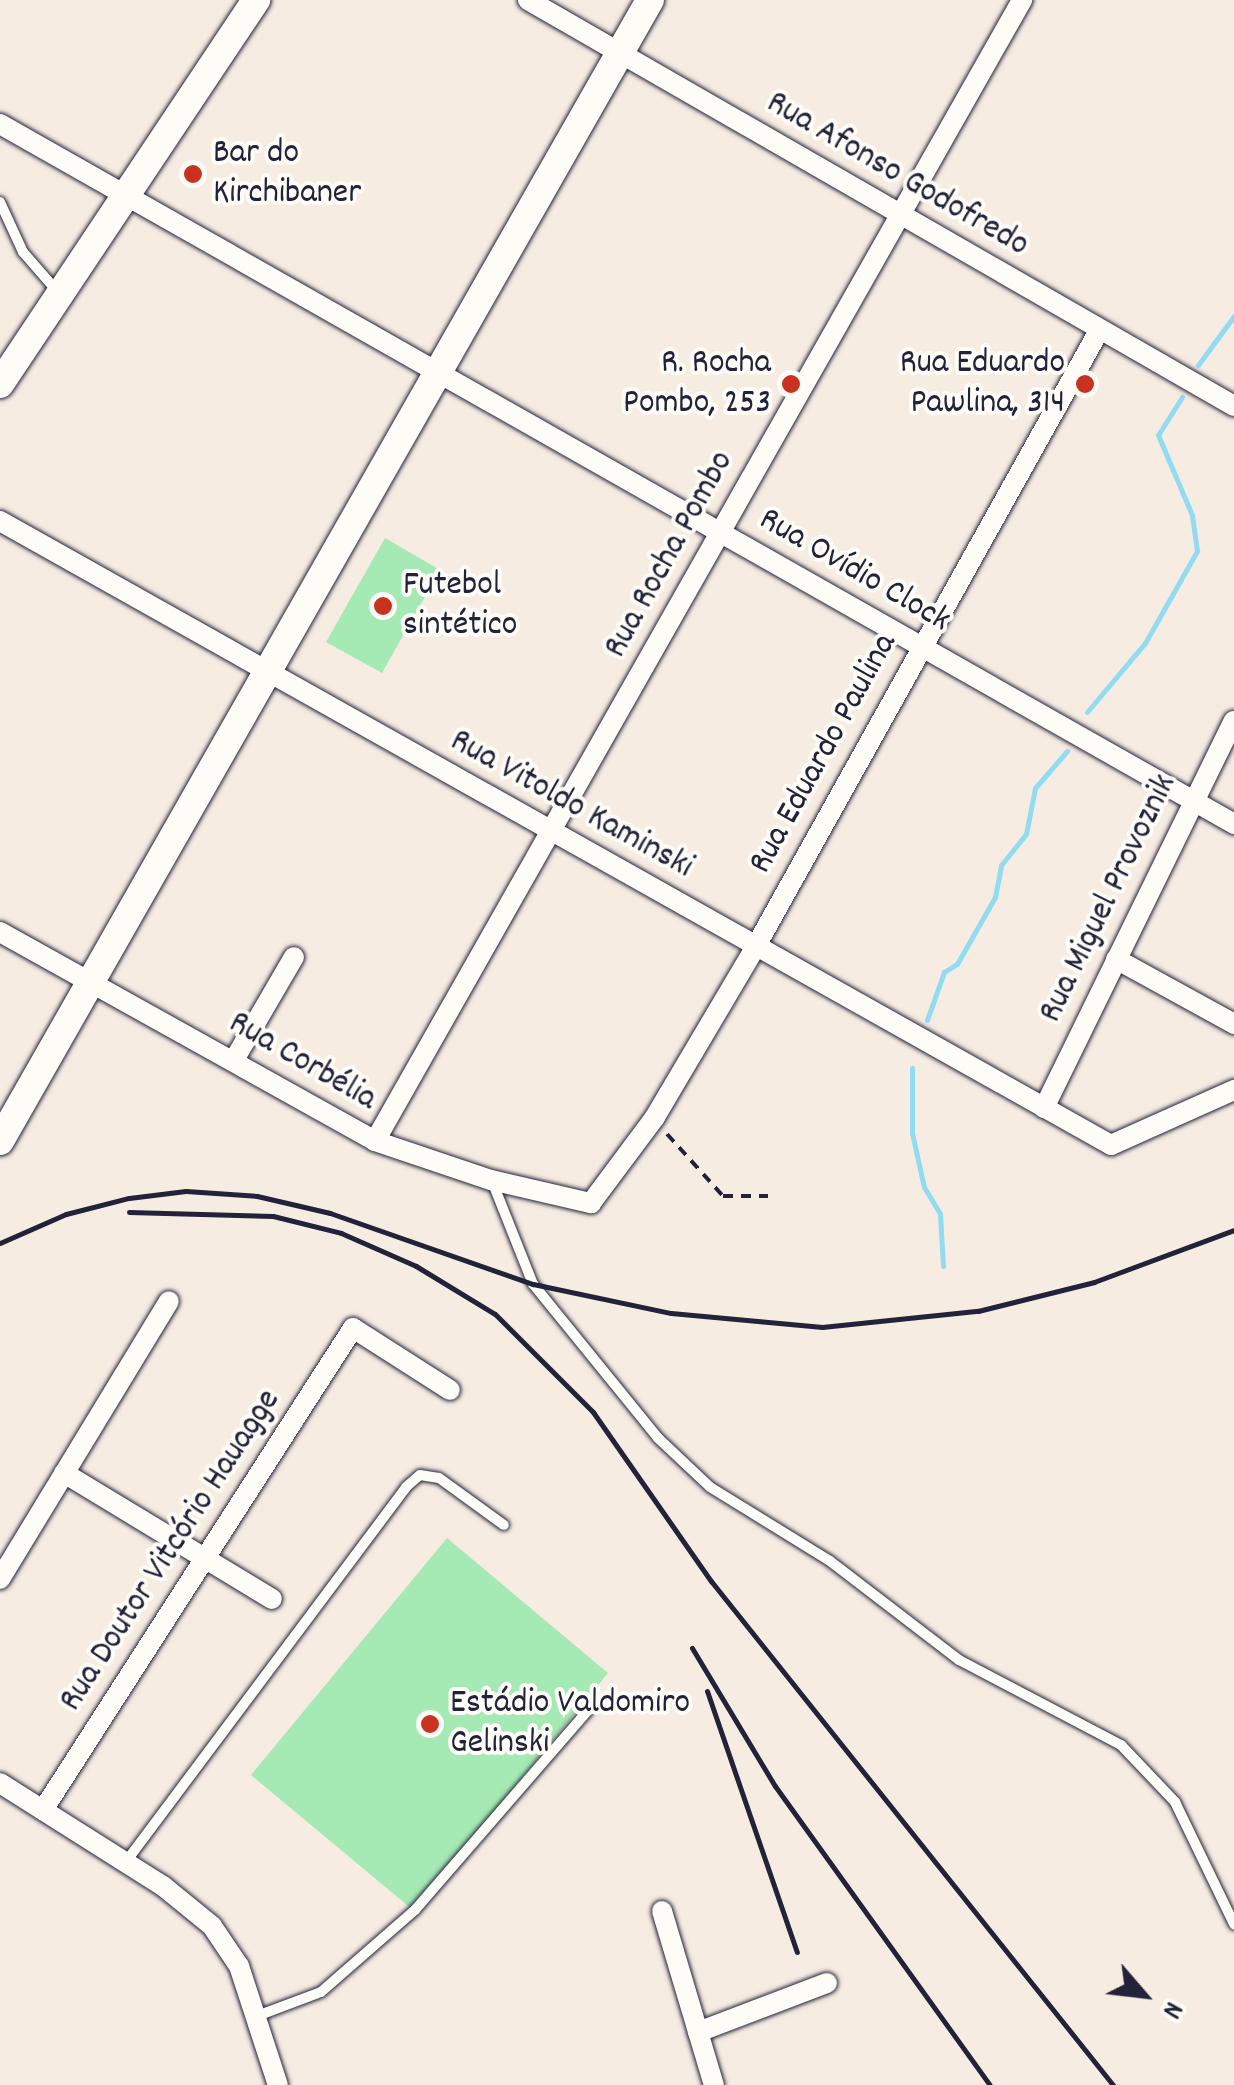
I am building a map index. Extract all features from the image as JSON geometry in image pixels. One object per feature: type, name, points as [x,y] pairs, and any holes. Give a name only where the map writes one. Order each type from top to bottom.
[{"type":"street","points":[[0,384],[130,195],[256,0]]},
{"type":"street","name":"Rua Afonso Godofredo","points":[[528,0],[1234,406]]},
{"type":"street","points":[[0,1141],[650,0]]},
{"type":"street","name":"Rua Rocha Pombo","points":[[375,1141],[554,832],[898,213],[1022,0]]},
{"type":"street","name":"Rua Ovídio Clock","points":[[0,124],[1234,824]]},
{"type":"street","name":"Rua Eduardo Paulina","points":[[592,1202],[654,1118],[756,946],[1100,329]]},
{"type":"street","name":"Rua Vitoldo Kaminski","points":[[0,520],[1111,1145],[1234,1090]]},
{"type":"street","name":"Rua Miguel Provoznik","points":[[1044,1108],[1234,720]]},
{"type":"street","name":"Rua Corbélia","points":[[0,932],[375,1141],[491,1180],[592,1202]]},
{"type":"street","points":[[234,1060],[294,957]]},
{"type":"street","points":[[1116,958],[1234,1024]]},
{"type":"street","points":[[0,1578],[169,1300]]},
{"type":"street","name":"Rua Doutor Vitcório Hauagge","points":[[43,1810],[352,1328],[450,1390]]},
{"type":"street","points":[[64,1472],[272,1599]]},
{"type":"street","points":[[0,1783],[125,1863],[212,1926],[239,1966],[278,2085]]},
{"type":"street","points":[[662,1911],[714,2085]]},
{"type":"street","points":[[698,2032],[827,1982]]},
{"type":"lane","points":[[0,202],[23,252],[61,296]]},
{"type":"lane","points":[[491,1180],[533,1284],[658,1438],[710,1486],[830,1561],[959,1660],[1121,1744],[1174,1802],[1234,1924]]},
{"type":"lane","points":[[125,1863],[406,1486],[420,1475],[439,1478],[504,1525]]},
{"type":"lane","points":[[257,2016],[321,1992],[416,1910],[590,1708]]},
{"type":"path","points":[[654,1118],[707,1186],[736,1200],[768,1196]]},
{"type":"green space","name":"Futebol sintético","points":[[385,538],[440,570],[382,673],[326,642]]},
{"type":"green space","name":"Estádio Valdomiro Gelinski","points":[[447,1538],[608,1673],[413,1910],[251,1775]]},
{"type":"waterway","points":[[1198,365],[1234,316]]},
{"type":"waterway","points":[[1087,712],[1145,643],[1197,551],[1192,515],[1158,435],[1182,397]]},
{"type":"waterway","points":[[927,1020],[944,972],[957,964],[995,897],[1001,865],[1026,834],[1035,788],[1067,751]]},
{"type":"waterway","points":[[912,1068],[912,1133],[924,1187],[940,1214],[943,1266]]},
{"type":"railway","points":[[0,1243],[66,1214],[129,1198],[186,1191],[257,1196],[330,1213],[533,1284],[671,1313],[822,1327],[978,1311],[1094,1282],[1234,1230]]},
{"type":"railway","points":[[129,1212],[273,1216],[341,1233],[416,1266],[495,1314],[593,1412],[711,1581],[1113,2085]]},
{"type":"railway","points":[[692,1648],[775,1786],[990,2085]]},
{"type":"railway","points":[[707,1691],[797,1952]]},
{"type":"place","name":"Bar do Kirchibaner","points":[[193,174]]},
{"type":"place","name":"R. Rocha Pombo, 253","points":[[791,384]]},
{"type":"place","name":"Rua Eduardo Pawlina, 314","points":[[1085,384]]},
{"type":"place","name":"Futebol sintético","points":[[383,606]]},
{"type":"place","name":"Estádio Valdomiro Gelinski","points":[[430,1724]]}]
